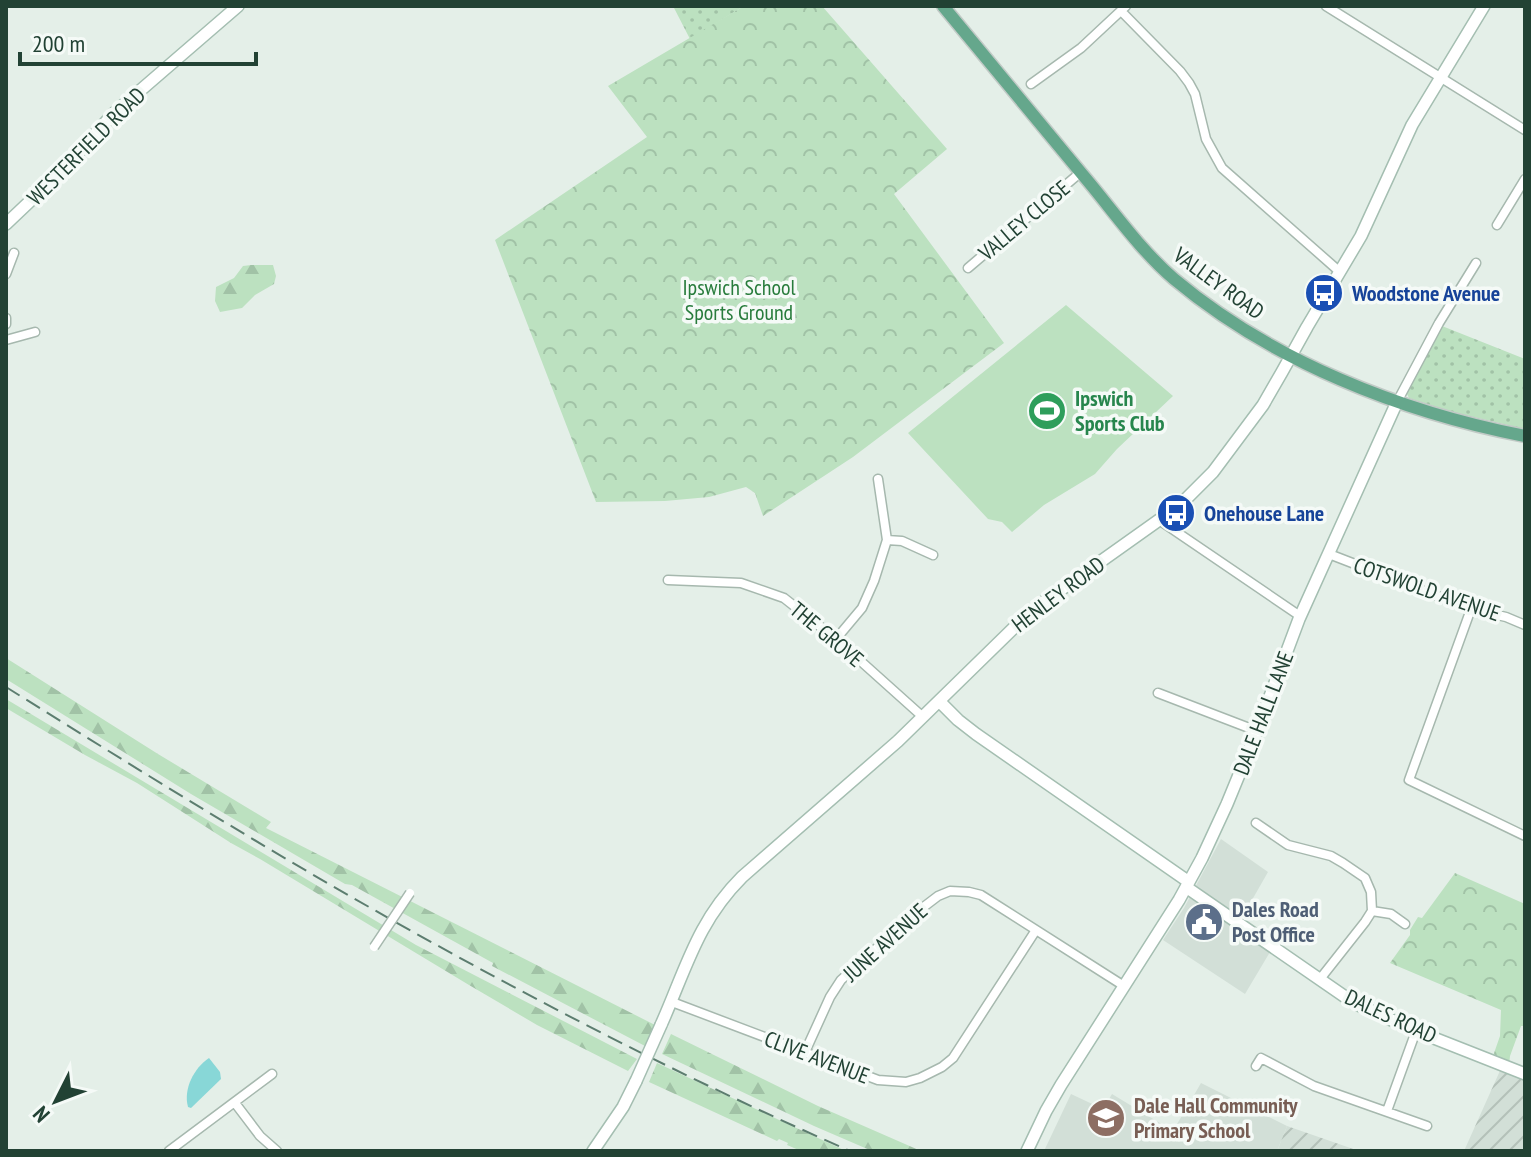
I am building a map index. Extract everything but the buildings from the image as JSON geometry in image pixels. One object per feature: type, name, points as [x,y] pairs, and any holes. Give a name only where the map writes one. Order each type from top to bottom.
[{"type":"main road","name":"VALLEY ROAD","points":[[943,6],[1147,252],[1174,278],[1227,317],[1291,356],[1347,382],[1454,420],[1525,436]]},
{"type":"street","name":"WESTERFIELD ROAD","points":[[6,224],[65,168],[113,114],[238,6]]},
{"type":"street","points":[[1326,6],[1525,130]]},
{"type":"street","name":"HENLEY ROAD","points":[[593,1151],[623,1107],[672,1002],[703,925],[728,890],[923,717],[1031,611],[1159,520],[1201,486],[1222,461],[1263,405],[1340,272],[1370,218],[1412,125],[1484,6]]},
{"type":"street","points":[[1031,84],[1081,48],[1124,8],[1189,83],[1195,94],[1206,139],[1222,168],[1340,272]]},
{"type":"street","name":"VALLEY CLOSE","points":[[968,268],[1081,172]]},
{"type":"street","points":[[1497,225],[1525,179]]},
{"type":"street","points":[[6,274],[14,253]]},
{"type":"street","name":"DALE HALL LANE","points":[[1027,1151],[1046,1111],[1188,885],[1227,804],[1300,616],[1397,402],[1439,323],[1476,263]]},
{"type":"street","points":[[6,318],[6,324]]},
{"type":"street","points":[[6,340],[35,332]]},
{"type":"street","points":[[836,639],[862,608],[887,540],[878,479]]},
{"type":"street","points":[[1159,520],[1300,616]]},
{"type":"street","points":[[887,540],[902,541],[933,555]]},
{"type":"street","name":"COTSWOLD AVENUE","points":[[1329,554],[1471,609],[1525,625]]},
{"type":"street","name":"THE GROVE","points":[[668,580],[741,583],[784,598],[836,639],[923,717]]},
{"type":"street","points":[[1471,609],[1409,780],[1525,836]]},
{"type":"street","points":[[1158,693],[1257,731]]},
{"type":"street","name":"DALES ROAD","points":[[939,701],[976,734],[1354,1003],[1525,1074]]},
{"type":"street","points":[[1256,823],[1288,845],[1331,856],[1365,878],[1371,892],[1372,911],[1320,979]]},
{"type":"street","name":"JUNE AVENUE","points":[[805,1052],[841,980],[917,912],[950,891],[981,895],[1124,986]]},
{"type":"street","points":[[374,947],[410,893]]},
{"type":"street","points":[[1372,911],[1391,914],[1405,924]]},
{"type":"street","name":"CLIVE AVENUE","points":[[672,1002],[878,1080],[906,1082],[932,1073],[953,1058],[1036,930]]},
{"type":"street","points":[[1387,1111],[1416,1031]]},
{"type":"street","points":[[1256,1066],[1261,1058],[1314,1086],[1427,1126]]},
{"type":"street","points":[[169,1151],[272,1074]]},
{"type":"street","points":[[235,1103],[260,1136],[277,1151]]},
{"type":"shaded area","points":[[1221,839],[1268,872],[1236,928],[1270,952],[1245,994],[1163,940]]},
{"type":"shaded area","points":[[1503,1064],[1525,1074],[1525,1151],[1464,1151]]},
{"type":"shaded area","name":"Dale Hall Community Primary School","points":[[1201,1083],[1287,1126],[1277,1151],[1044,1151],[1071,1094],[1103,1109],[1112,1094],[1173,1131]]},
{"type":"shaded area","points":[[1287,1126],[1359,1151],[1277,1151]]},
{"type":"green space","points":[[673,6],[744,6],[690,39]]},
{"type":"green space","name":"Ipswich School Sports Ground","points":[[744,6],[822,6],[947,149],[894,194],[1004,343],[853,457],[763,516],[755,493],[746,487],[709,497],[596,502],[495,240],[647,137],[608,86]]},
{"type":"green space","points":[[273,265],[276,276],[274,284],[255,295],[242,308],[220,312],[215,301],[216,287],[234,278],[243,266]]},
{"type":"green space","name":"Ipswich Sports Club","points":[[1066,305],[1173,396],[1095,474],[1044,505],[1012,532],[1002,522],[988,519],[908,433]]},
{"type":"green space","points":[[1442,326],[1525,359],[1525,429],[1448,411],[1409,398],[1406,392]]},
{"type":"green space","points":[[6,658],[271,822],[266,828],[655,1025],[645,1046],[492,966],[493,963],[352,885],[345,884],[191,794],[6,679]]},
{"type":"green space","points":[[6,699],[416,945],[637,1059],[628,1071],[537,1025],[231,843],[137,783],[6,708]]},
{"type":"green space","points":[[1455,873],[1525,904],[1525,1026],[1521,1026],[1509,1065],[1493,1056],[1500,1036],[1501,1010],[1390,963],[1410,935],[1418,917],[1422,918]]},
{"type":"green space","points":[[671,1034],[818,1106],[921,1151],[872,1151],[814,1126],[662,1054]]},
{"type":"green space","points":[[657,1063],[846,1151],[801,1151],[649,1082]]},
{"type":"water","points":[[209,1058],[220,1072],[221,1079],[191,1108],[188,1107],[187,1093],[191,1080]]},
{"type":"railway","points":[[6,687],[323,881],[428,940],[667,1066],[850,1151]]},
{"type":"place","name":"Woodstone Avenue","points":[[1324,293]]},
{"type":"place","name":"Ipswich Sports Club","points":[[1047,411]]},
{"type":"place","name":"Onehouse Lane","points":[[1176,513]]},
{"type":"place","name":"Dales Road Post Office","points":[[1204,922]]},
{"type":"place","name":"Dale Hall Community Primary School","points":[[1106,1118]]}]
